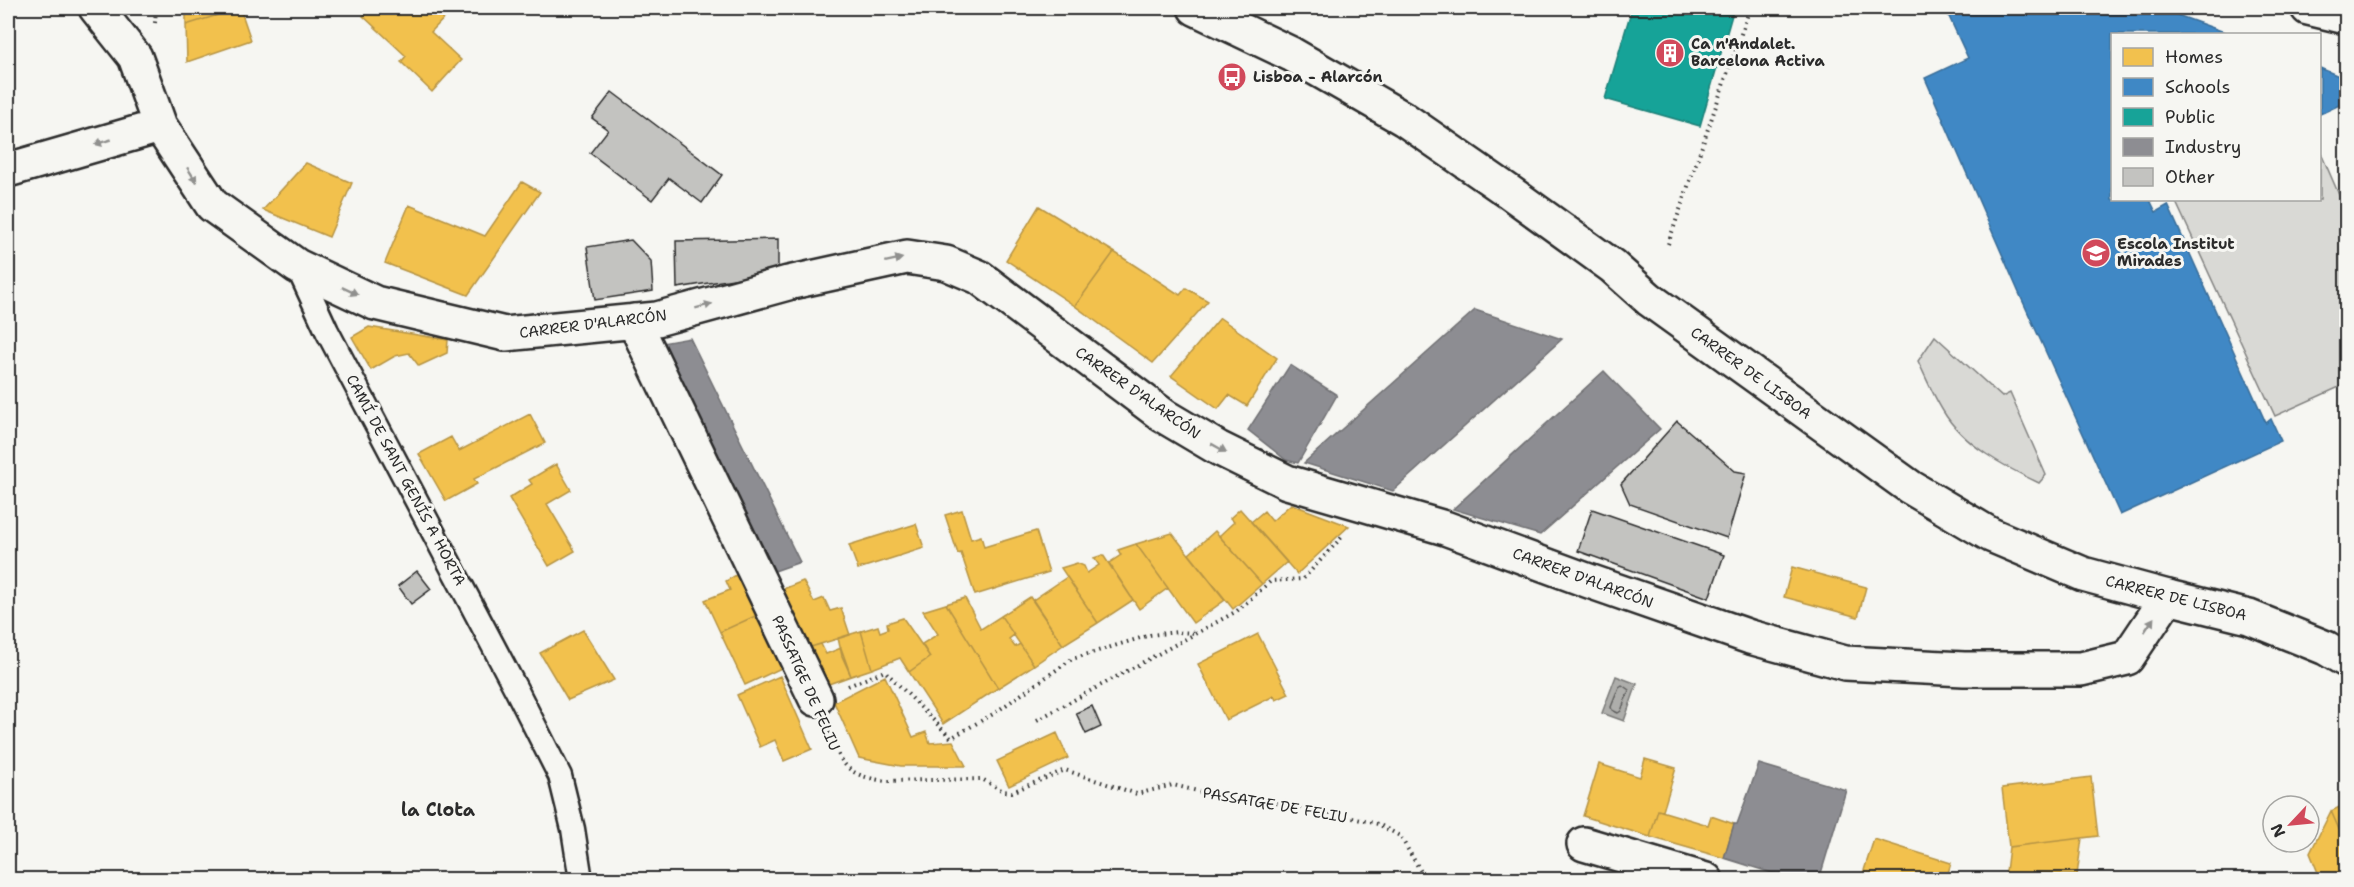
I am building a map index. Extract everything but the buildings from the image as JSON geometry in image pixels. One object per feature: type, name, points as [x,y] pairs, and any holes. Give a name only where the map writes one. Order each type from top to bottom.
[{"type":"street","name":"CAMÍ DE SANT GENÍS A HORTA","points":[[96,8],[145,47],[160,126],[212,205],[297,266]]},
{"type":"street","name":"CARRER DE LISBOA","points":[[1195,8],[1291,54],[1404,119],[1594,252],[1649,299],[1910,487],[1991,535],[2083,574],[2249,616],[2326,648],[2346,660]]},
{"type":"street","points":[[2308,8],[2346,16]]},
{"type":"street","points":[[8,170],[160,126]]},
{"type":"street","name":"CARRER D'ALARCÓN","points":[[297,266],[375,303],[504,334],[657,318],[788,283],[907,257],[946,263],[979,277],[1164,416],[1218,448],[1287,482],[1445,528],[1750,637],[1845,663],[1964,669],[2081,669],[2127,658],[2168,597]]},
{"type":"street","name":"PASSATGE DE FELIU","points":[[634,321],[816,699]]},
{"type":"street","points":[[1584,844],[1706,879]]},
{"type":"lane","name":"CAMÍ DE SANT GENÍS A HORTA","points":[[297,266],[327,331],[560,776],[573,829],[581,879]]},
{"type":"path","points":[[1668,244],[1750,8]]},
{"type":"path","points":[[1037,720],[1237,611],[1271,581],[1303,579],[1371,506]]},
{"type":"path","points":[[816,699],[885,671],[951,738],[993,714],[1072,659],[1150,635],[1196,633]]},
{"type":"path","name":"PASSATGE DE FELIU","points":[[816,699],[841,762],[859,774],[872,779],[885,781],[982,779],[1003,791],[1012,792],[1065,770],[1137,794],[1173,785],[1210,794],[1248,798],[1378,824],[1400,836],[1423,875],[1414,879]]},
{"type":"shaded area","points":[[2321,153],[2346,211],[2346,384],[2275,416],[2175,201],[2321,201]]},
{"type":"shaded area","points":[[1935,336],[2002,397],[2010,393],[2046,475],[2039,483],[1986,454],[1973,445],[1951,423],[1936,399],[1918,361]]},
{"type":"water","points":[[1616,676],[1637,684],[1624,721],[1602,713]]},
{"type":"place","name":"Ca n'Andalet. Barcelona Activa","points":[[1670,53]]},
{"type":"place","name":"Lisboa - Alarcón","points":[[1232,77]]},
{"type":"place","name":"Escola Institut Mirades","points":[[2096,253]]},
{"type":"district","name":"la Clota","points":[[438,810]]}]
